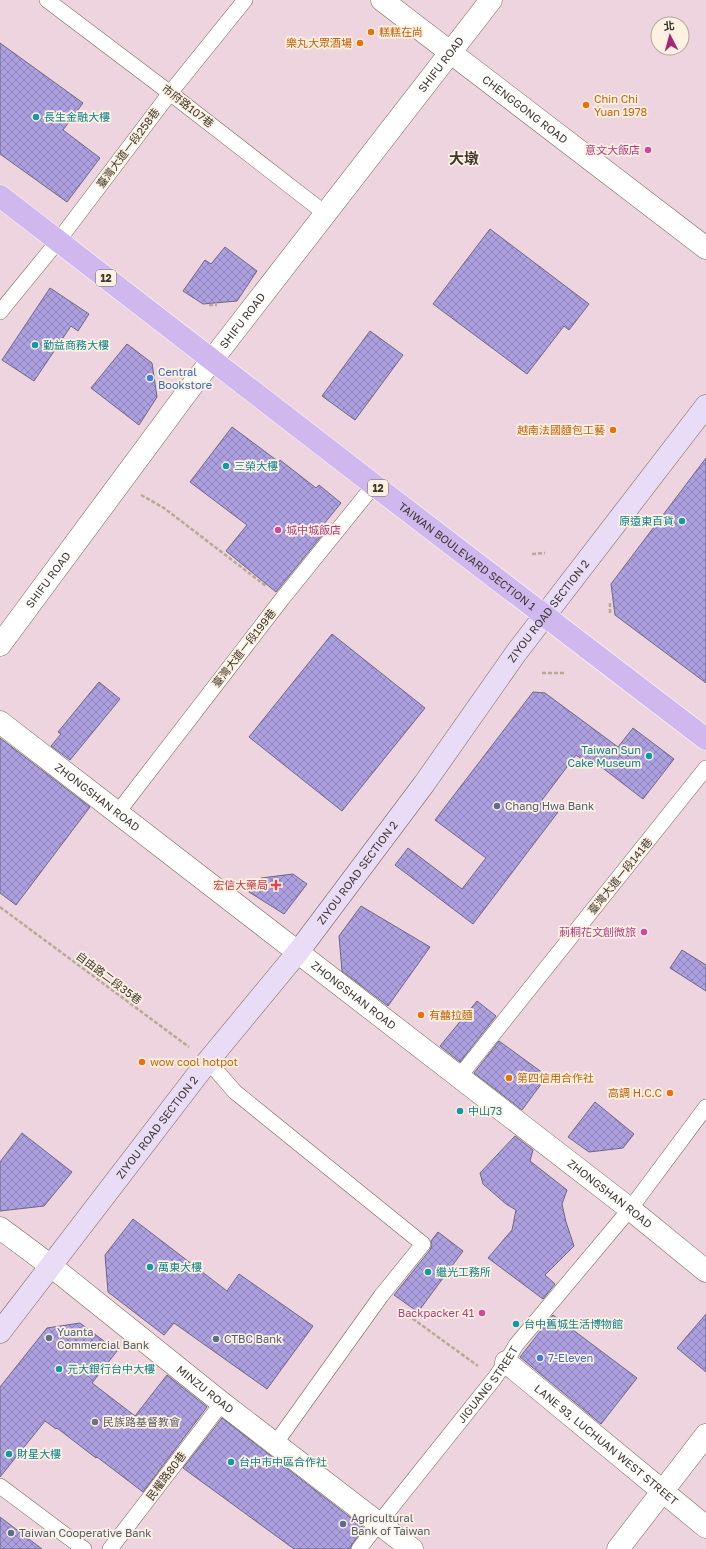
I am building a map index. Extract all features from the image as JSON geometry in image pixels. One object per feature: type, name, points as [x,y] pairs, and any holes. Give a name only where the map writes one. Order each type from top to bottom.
[{"type":"main road","name":"TAIWAN BOULEVARD SECTION 1","points":[[0,196],[374,486],[706,739]]},
{"type":"main road","name":"ZIYOU ROAD SECTION 2","points":[[0,1332],[208,1061],[298,952],[424,784],[516,653],[706,406]]},
{"type":"street","name":"CHENGGONG ROAD","points":[[382,0],[706,248]]},
{"type":"street","name":"SHIFU ROAD","points":[[0,645],[212,360],[491,0]]},
{"type":"street","name":"ZHONGSHAN ROAD","points":[[0,722],[630,1209],[706,1271]]},
{"type":"street","name":"MINZU ROAD","points":[[0,1228],[51,1266],[222,1403],[379,1522],[412,1549]]},
{"type":"street","name":"LANE 93, LUCHUAN WEST STREET","points":[[500,1370],[706,1527]]},
{"type":"street","points":[[618,1549],[706,1435]]},
{"type":"lane","name":"市府路107巷","points":[[47,0],[170,92],[326,214]]},
{"type":"lane","name":"臺灣大道一段258巷","points":[[0,312],[58,241],[170,92],[245,0]]},
{"type":"lane","name":"臺灣大道一段199巷","points":[[118,812],[282,599],[374,486]]},
{"type":"lane","name":"臺灣大道一段141巷","points":[[459,1077],[706,768]]},
{"type":"lane","points":[[208,1061],[234,1092],[423,1244],[381,1296],[275,1444]]},
{"type":"lane","name":"JIGUANG STREET","points":[[359,1549],[500,1370],[516,1345],[630,1209],[706,1107]]},
{"type":"lane","name":"民權路80巷","points":[[110,1549],[222,1403]]},
{"type":"lane","points":[[0,1486],[84,1549]]},
{"type":"path","points":[[209,305],[217,305]]},
{"type":"path","points":[[120,482],[164,508],[282,599]]},
{"type":"path","points":[[532,554],[545,553]]},
{"type":"path","points":[[610,603],[610,615]]},
{"type":"path","points":[[542,673],[566,673]]},
{"type":"path","name":"自由路二段35巷","points":[[0,907],[208,1061]]},
{"type":"path","points":[[381,1296],[500,1370]]},
{"type":"shaded area","points":[[0,0],[706,0],[706,1549],[0,1549]]},
{"type":"building","name":"長生金融大樓","points":[[0,43],[83,103],[63,130],[100,158],[67,202],[0,154]]},
{"type":"building","points":[[490,229],[589,304],[569,330],[564,326],[527,374],[433,304]]},
{"type":"building","points":[[225,247],[257,271],[237,301],[203,304],[183,291],[205,260],[211,264]]},
{"type":"building","name":"勤益商務大樓","points":[[50,288],[89,314],[78,331],[71,326],[34,381],[2,360]]},
{"type":"building","points":[[370,331],[403,355],[355,420],[322,396]]},
{"type":"building","points":[[127,344],[152,363],[157,397],[139,425],[91,388]]},
{"type":"building","points":[[232,427],[279,462],[280,460],[316,488],[319,485],[341,503],[319,530],[323,534],[276,592],[226,551],[247,525],[190,482]]},
{"type":"building","name":"原遠東百貨","points":[[706,458],[706,683],[615,615],[611,584]]},
{"type":"building","points":[[332,634],[425,708],[342,811],[249,737]]},
{"type":"building","points":[[99,682],[120,699],[70,760],[51,746],[61,734],[58,732]]},
{"type":"building","name":"Chang Hwa Bank","points":[[533,692],[545,693],[618,747],[633,728],[674,759],[643,799],[591,759],[587,763],[576,755],[542,800],[558,812],[473,924],[395,865],[408,848],[462,889],[486,858],[435,820]]},
{"type":"building","points":[[0,738],[90,807],[16,905],[0,893]]},
{"type":"building","points":[[293,874],[307,884],[284,914],[249,892],[261,878]]},
{"type":"building","points":[[361,906],[430,947],[388,1006],[342,971],[339,936]]},
{"type":"building","points":[[682,950],[706,965],[706,991],[670,968]]},
{"type":"building","points":[[477,1001],[496,1016],[460,1062],[440,1046]]},
{"type":"building","name":"第四信用合作社","points":[[499,1041],[547,1076],[522,1110],[474,1073]]},
{"type":"building","points":[[595,1102],[634,1134],[623,1148],[589,1152],[568,1137]]},
{"type":"building","points":[[22,1133],[72,1172],[44,1206],[0,1211],[0,1162]]},
{"type":"building","points":[[515,1136],[533,1150],[530,1161],[567,1190],[562,1204],[574,1246],[545,1275],[555,1284],[543,1299],[488,1258],[512,1230],[516,1210],[506,1204],[483,1184],[480,1173]]},
{"type":"building","points":[[133,1219],[227,1291],[239,1274],[313,1326],[267,1389],[174,1323],[164,1335],[108,1292],[105,1255]]},
{"type":"building","name":"繼光工務所","points":[[438,1232],[463,1251],[418,1312],[394,1295],[430,1250],[432,1245],[431,1241]]},
{"type":"building","points":[[706,1314],[706,1372],[677,1348]]},
{"type":"building","points":[[553,1315],[637,1378],[601,1424],[520,1357]]},
{"type":"building","points":[[80,1323],[117,1351],[92,1383],[135,1416],[167,1375],[207,1407],[143,1492],[57,1428],[56,1429],[45,1421],[0,1477],[0,1387],[47,1328]]},
{"type":"building","points":[[222,1418],[364,1528],[350,1549],[294,1549],[183,1468]]},
{"type":"building","name":"Taiwan Cooperative Bank","points":[[0,1517],[42,1549],[0,1549]]},
{"type":"place","name":"糕糕在尚","points":[[371,32]]},
{"type":"place","name":"樂丸大眾酒場","points":[[360,43]]},
{"type":"place","name":"Chin Chi Yuan 1978","points":[[586,105]]},
{"type":"place","name":"長生金融大樓","points":[[36,117]]},
{"type":"place","name":"意文大飯店","points":[[648,150]]},
{"type":"place","name":"勤益商務大樓","points":[[35,345]]},
{"type":"place","name":"Central Bookstore","points":[[150,378]]},
{"type":"place","name":"越南法國麵包工藝","points":[[613,430]]},
{"type":"place","name":"三榮大樓","points":[[226,466]]},
{"type":"place","name":"原遠東百貨","points":[[682,521]]},
{"type":"place","name":"城中城飯店","points":[[278,530]]},
{"type":"place","name":"Taiwan Sun Cake Museum","points":[[649,756]]},
{"type":"place","name":"Chang Hwa Bank","points":[[497,806]]},
{"type":"place","name":"宏信大藥局","points":[[276,885]]},
{"type":"place","name":"莿桐花文創微旅","points":[[644,932]]},
{"type":"place","name":"有囍拉麵","points":[[421,1015]]},
{"type":"place","name":"wow cool hotpot","points":[[142,1062]]},
{"type":"place","name":"第四信用合作社","points":[[509,1078]]},
{"type":"place","name":"高調 H.C.C","points":[[670,1093]]},
{"type":"place","name":"中山73","points":[[460,1111]]},
{"type":"place","name":"萬東大樓","points":[[150,1267]]},
{"type":"place","name":"繼光工務所","points":[[428,1272]]},
{"type":"place","name":"Backpacker 41","points":[[482,1313]]},
{"type":"place","name":"台中舊城生活博物館","points":[[516,1324]]},
{"type":"place","name":"Yuanta Commercial Bank","points":[[49,1338]]},
{"type":"place","name":"CTBC Bank","points":[[216,1339]]},
{"type":"place","name":"7-Eleven","points":[[540,1358]]},
{"type":"place","name":"元大銀行台中大樓","points":[[59,1369]]},
{"type":"place","name":"民族路基督教會","points":[[95,1422]]},
{"type":"place","name":"財星大樓","points":[[9,1454]]},
{"type":"place","name":"台中市中區合作社","points":[[231,1462]]},
{"type":"place","name":"Agricultural Bank of Taiwan","points":[[343,1524]]},
{"type":"place","name":"Taiwan Cooperative Bank","points":[[11,1533]]},
{"type":"district","name":"大墩","points":[[464,159]]}]
